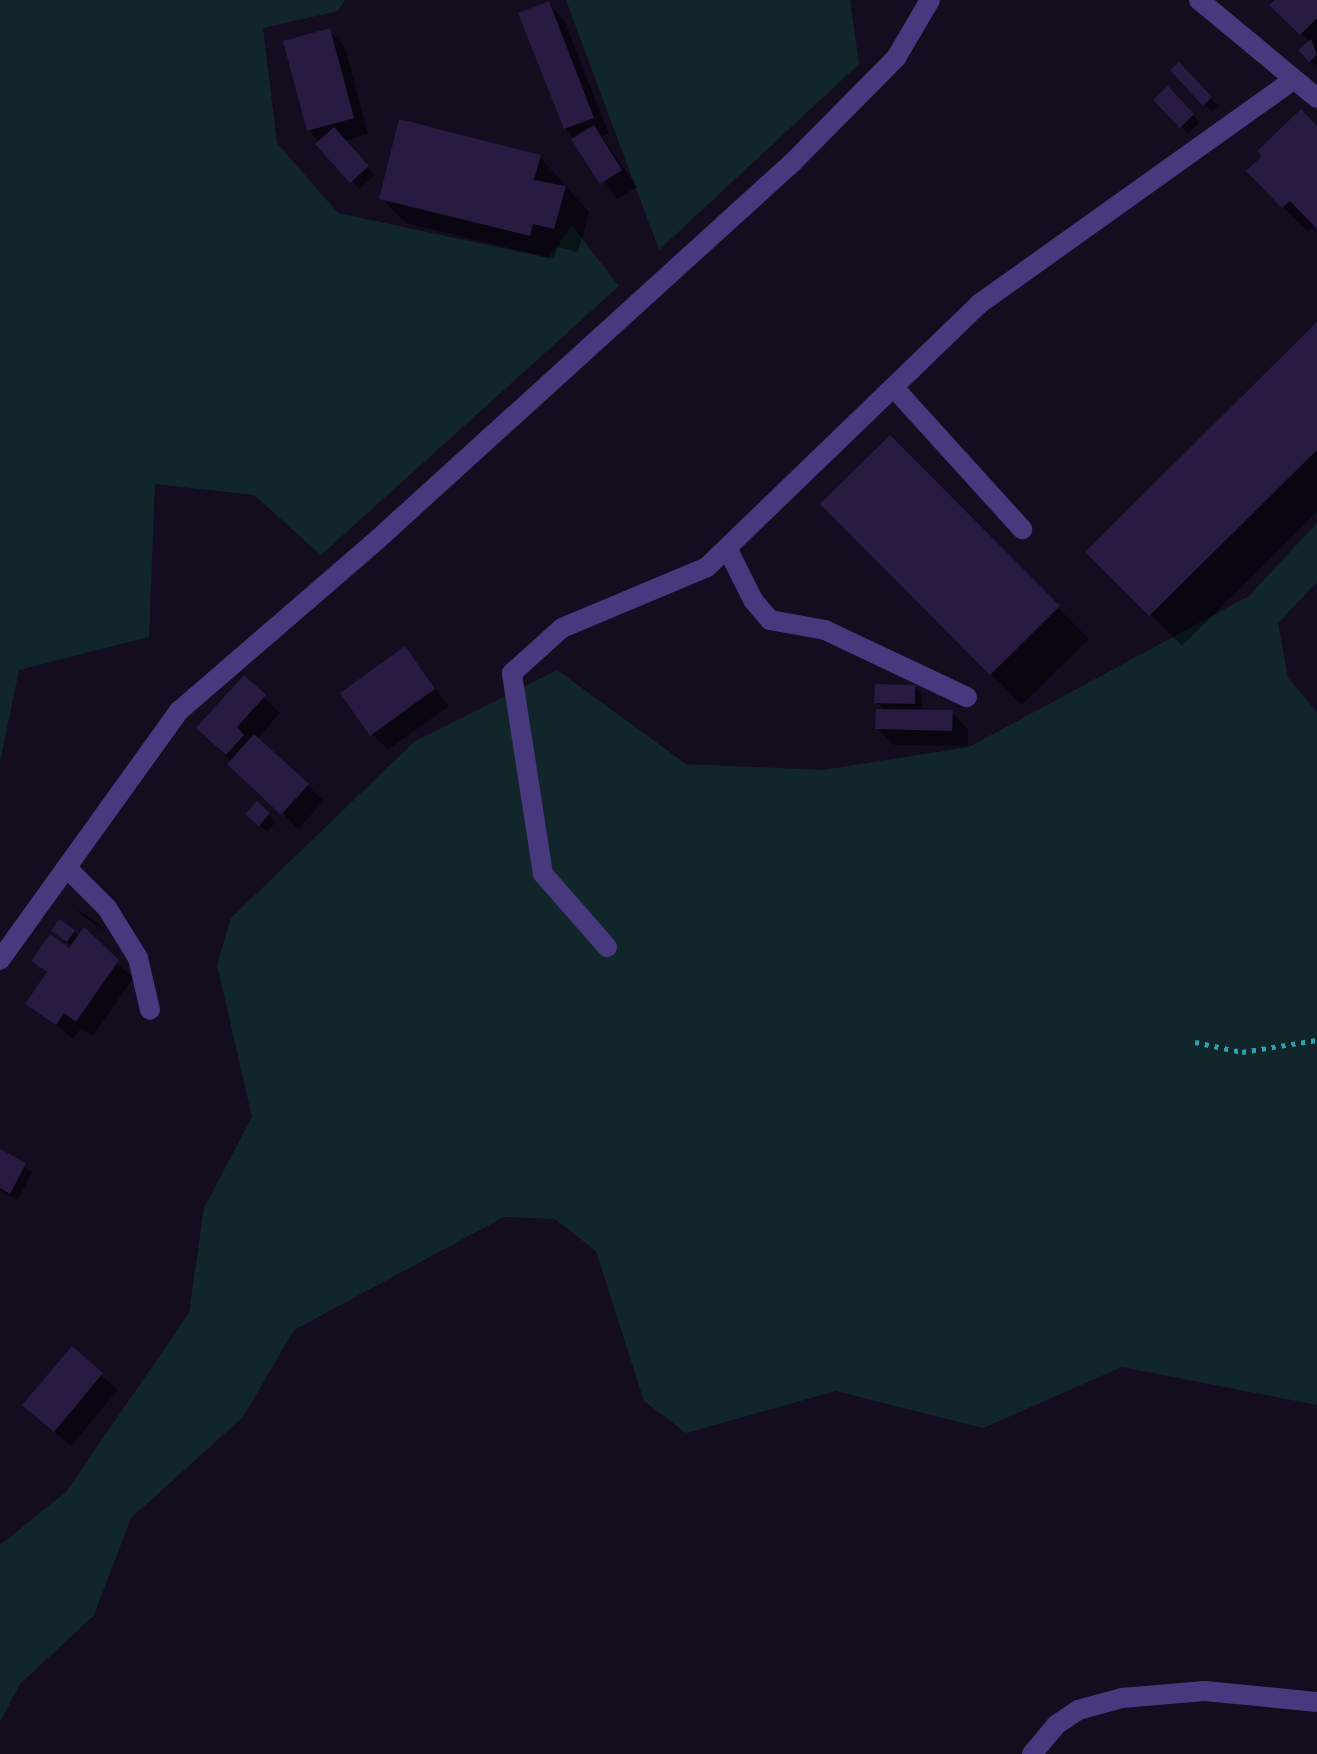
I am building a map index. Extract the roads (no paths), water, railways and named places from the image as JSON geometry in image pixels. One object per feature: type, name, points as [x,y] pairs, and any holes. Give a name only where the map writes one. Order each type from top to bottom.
[{"type":"street","points":[[0,960],[69,870],[127,778],[179,711],[378,539],[792,163],[896,58],[930,0]]},
{"type":"street","points":[[1199,0],[1317,98]]},
{"type":"street","points":[[607,947],[543,874],[512,673],[562,628],[707,567],[896,390],[979,304],[1294,79]]},
{"type":"street","points":[[896,390],[1022,529]]},
{"type":"street","points":[[727,548],[753,600],[770,620],[825,630],[967,697]]},
{"type":"street","points":[[69,870],[107,908],[133,949],[150,1010]]},
{"type":"street","points":[[1032,1754],[1056,1725],[1078,1710],[1122,1698],[1205,1691],[1317,1702]]}]
